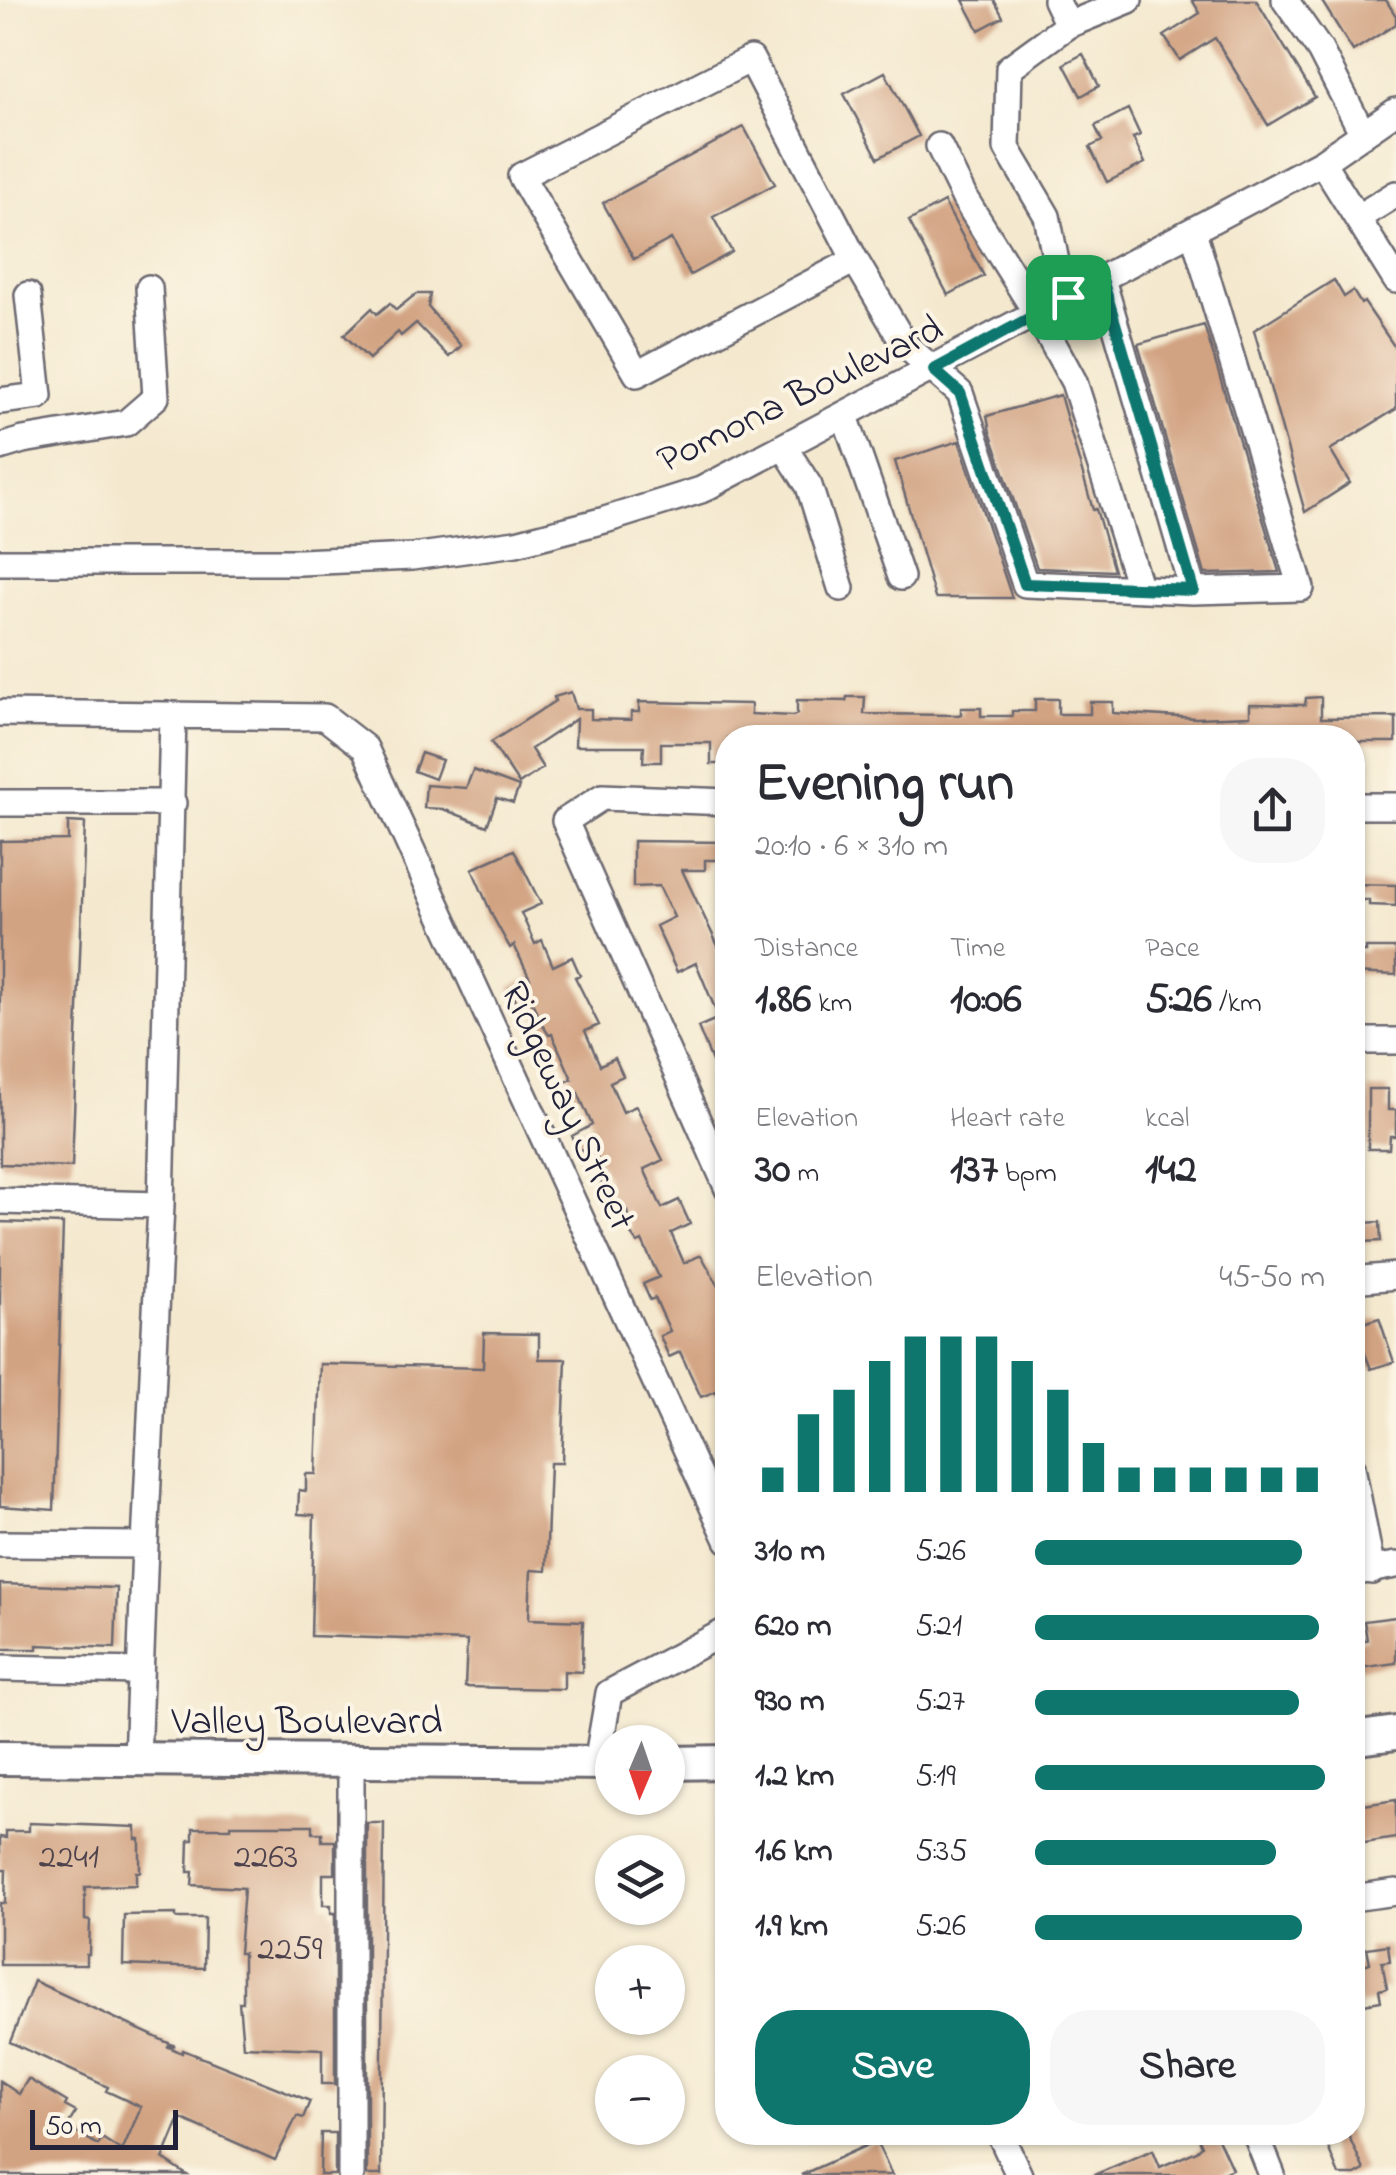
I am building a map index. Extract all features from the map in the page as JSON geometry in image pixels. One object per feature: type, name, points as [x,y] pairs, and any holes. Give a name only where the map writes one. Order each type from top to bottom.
[{"type":"main road","points":[[1365,1738],[1396,1734]]},
{"type":"main road","name":"Valley Boulevard","points":[[0,1758],[595,1763]]},
{"type":"main road","points":[[685,1762],[715,1762]]},
{"type":"street","points":[[1056,0],[1068,25]]},
{"type":"street","points":[[1068,297],[1047,216],[1007,148],[1010,68],[1068,25],[1130,0]]},
{"type":"street","points":[[1286,0],[1320,50],[1363,134]]},
{"type":"street","points":[[855,260],[637,374],[520,176],[751,59],[855,260],[905,344],[960,393],[1025,584],[1193,590],[1301,588],[1193,231]]},
{"type":"street","name":"Pomona Boulevard","points":[[0,562],[412,558],[516,543],[701,490],[1322,162],[1396,111]]},
{"type":"street","points":[[938,146],[965,199],[1074,382],[1140,589]]},
{"type":"street","points":[[1322,162],[1396,280]]},
{"type":"street","points":[[1358,218],[1396,194]]},
{"type":"street","points":[[1102,279],[1193,590]]},
{"type":"street","points":[[0,447],[126,423],[156,397],[149,288]]},
{"type":"street","points":[[0,401],[40,396],[28,295]]},
{"type":"street","points":[[846,416],[901,577]]},
{"type":"street","points":[[784,447],[809,486],[841,588]]},
{"type":"street","points":[[0,713],[173,716],[161,1205],[137,1760]]},
{"type":"street","name":"Ridgeway Street","points":[[173,716],[325,717],[365,748],[715,1512]]},
{"type":"street","points":[[715,801],[602,797],[565,822],[715,1160]]},
{"type":"street","points":[[0,803],[173,803]]},
{"type":"street","points":[[1365,806],[1396,806]]},
{"type":"street","points":[[1365,1041],[1396,1041]]},
{"type":"street","points":[[0,1202],[161,1205]]},
{"type":"street","points":[[1365,1279],[1396,1276]]},
{"type":"street","points":[[1365,1528],[1374,1570]]},
{"type":"street","points":[[0,1544],[146,1545]]},
{"type":"street","points":[[607,1725],[608,1693],[715,1637]]},
{"type":"street","points":[[0,1668],[140,1671]]},
{"type":"street","points":[[351,1762],[351,2175]]},
{"type":"street","points":[[1365,1896],[1396,1892]]},
{"type":"street","points":[[1005,2145],[1019,2175]]},
{"type":"street","points":[[1260,2145],[1272,2175]]},
{"type":"building","points":[[963,0],[994,0],[1003,17],[979,30]]},
{"type":"building","points":[[1192,0],[1256,0],[1315,97],[1268,125],[1215,38],[1180,60],[1164,36],[1200,13]]},
{"type":"building","points":[[1321,0],[1386,0],[1396,16],[1396,24],[1353,51]]},
{"type":"building","points":[[1083,54],[1099,86],[1081,96],[1064,64]]},
{"type":"building","points":[[885,72],[919,136],[878,158],[844,94]]},
{"type":"building","points":[[1128,109],[1140,135],[1133,138],[1145,163],[1107,182],[1090,147],[1102,141],[1095,126]]},
{"type":"building","points":[[744,127],[775,184],[713,217],[732,252],[690,275],[671,239],[634,259],[603,203]]},
{"type":"building","points":[[944,202],[984,276],[948,295],[909,221]]},
{"type":"building","points":[[1334,280],[1344,297],[1353,291],[1361,304],[1364,302],[1396,349],[1396,409],[1330,450],[1350,483],[1305,512],[1254,330]]},
{"type":"building","points":[[416,294],[430,294],[428,307],[461,346],[449,357],[416,323],[401,336],[398,332],[369,359],[344,335],[372,308],[377,314],[390,303],[396,310]]},
{"type":"building","points":[[1204,325],[1279,572],[1205,574],[1138,344]]},
{"type":"building","points":[[1060,395],[1114,571],[1037,568],[990,432],[987,416]]},
{"type":"building","points":[[959,441],[1012,598],[935,598],[895,461]]},
{"type":"building","points":[[571,692],[576,709],[591,709],[591,719],[631,720],[631,712],[639,712],[639,702],[751,704],[751,714],[793,716],[797,714],[797,700],[846,701],[847,697],[865,697],[864,714],[958,715],[961,708],[981,708],[981,716],[1012,716],[1012,711],[1035,711],[1035,699],[1058,699],[1058,714],[1090,714],[1090,702],[1113,702],[1113,713],[1197,718],[1250,716],[1250,704],[1305,705],[1306,698],[1321,697],[1321,718],[1396,717],[1396,742],[1365,742],[1365,725],[715,725],[715,764],[711,764],[711,743],[661,743],[661,762],[643,762],[644,746],[575,746],[576,719],[531,749],[543,768],[519,784],[491,742],[555,701],[554,697]]},
{"type":"building","points":[[421,753],[442,760],[435,779],[414,771]]},
{"type":"building","points":[[473,770],[519,787],[513,803],[497,798],[487,826],[443,809],[424,808],[426,785],[466,788]]},
{"type":"building","points":[[68,822],[85,823],[72,1167],[0,1164],[0,841],[68,840]]},
{"type":"building","points":[[633,841],[715,842],[715,860],[705,860],[705,870],[682,870],[715,940],[715,1008],[696,963],[677,972],[656,926],[674,917],[659,886],[633,887]]},
{"type":"building","points":[[514,850],[541,904],[521,913],[535,944],[542,940],[553,966],[572,957],[580,975],[575,977],[599,1025],[585,1031],[600,1065],[615,1058],[623,1076],[610,1082],[623,1112],[636,1106],[663,1160],[644,1169],[662,1208],[679,1200],[690,1224],[671,1233],[684,1263],[701,1255],[715,1280],[715,1391],[701,1397],[680,1352],[669,1357],[660,1336],[670,1331],[655,1298],[650,1300],[643,1284],[659,1277],[642,1241],[638,1243],[630,1233],[627,1211],[619,1215],[612,1198],[608,1200],[601,1184],[608,1181],[591,1145],[579,1151],[572,1136],[592,1125],[578,1093],[568,1098],[561,1084],[572,1079],[552,1034],[543,1026],[531,1000],[518,1005],[510,988],[530,979],[514,945],[510,948],[493,917],[472,869]]},
{"type":"building","points":[[1365,884],[1396,885],[1396,906],[1369,905],[1369,900],[1365,900]]},
{"type":"building","points":[[1366,948],[1396,948],[1396,975],[1365,974]]},
{"type":"building","points":[[715,1020],[715,1068],[698,1027]]},
{"type":"building","points":[[1368,1089],[1388,1089],[1388,1110],[1396,1110],[1396,1136],[1390,1136],[1389,1149],[1368,1149]]},
{"type":"building","points":[[0,1222],[63,1224],[54,1510],[0,1506]]},
{"type":"building","points":[[1380,1222],[1381,1241],[1365,1242],[1365,1223]]},
{"type":"building","points":[[1379,1318],[1394,1362],[1371,1369],[1365,1354],[1365,1322]]},
{"type":"building","points":[[484,1333],[539,1334],[539,1359],[566,1359],[562,1463],[550,1463],[546,1571],[531,1570],[529,1619],[583,1621],[582,1672],[564,1671],[564,1689],[465,1687],[467,1641],[311,1636],[314,1515],[298,1514],[299,1490],[306,1491],[306,1474],[316,1474],[320,1364],[483,1368]]},
{"type":"building","points":[[0,1584],[117,1588],[115,1648],[37,1645],[37,1649],[0,1649]]},
{"type":"building","points":[[1396,1617],[1396,1663],[1365,1667],[1365,1621]]},
{"type":"building","points":[[1396,1800],[1396,1838],[1365,1843],[1365,1805]]},
{"type":"building","points":[[29,1823],[136,1827],[140,1872],[136,1872],[136,1885],[85,1887],[85,1920],[90,1921],[86,1965],[0,1965],[0,1903],[5,1903],[6,1870],[0,1870],[0,1837],[6,1838],[6,1831],[29,1831]]},
{"type":"building","points":[[367,1823],[384,1823],[381,2175],[367,2175]]},
{"type":"building","points":[[313,1825],[313,1833],[322,1833],[322,1841],[335,1841],[335,1874],[323,1874],[323,1905],[331,1905],[331,1913],[335,1913],[335,2084],[322,2084],[322,2049],[243,2046],[239,2002],[243,2002],[243,1953],[239,1953],[244,1888],[192,1885],[193,1872],[188,1872],[193,1828]]},
{"type":"building","points":[[176,1914],[176,1918],[205,1918],[204,1968],[123,1965],[124,1915]]},
{"type":"building","points":[[1388,1945],[1390,1961],[1382,1962],[1387,1988],[1379,1990],[1381,2001],[1365,2004],[1365,1965],[1370,1963],[1367,1948]]},
{"type":"building","points":[[34,1981],[175,2046],[167,2046],[182,2053],[183,2050],[310,2101],[303,2118],[297,2116],[275,2160],[180,2118],[163,2159],[187,2175],[0,2175],[0,2081],[19,2094],[28,2079],[67,2102],[65,2106],[76,2112],[67,2126],[98,2145],[102,2138],[122,2151],[141,2107],[106,2091],[108,2087],[10,2042]]},
{"type":"building","points":[[321,2133],[335,2133],[335,2175],[320,2175]]},
{"type":"building","points":[[867,2145],[878,2145],[892,2175],[801,2175]]},
{"type":"building","points":[[1221,2145],[1232,2169],[1219,2175],[1094,2175],[1153,2150],[1160,2167],[1202,2146]]},
{"type":"building","points":[[1327,2145],[1353,2145],[1364,2170],[1355,2175],[1339,2175]]},
{"type":"route","points":[[1102,279],[1193,590],[1025,584],[960,393],[934,370],[1068,297],[1102,279]]}]
